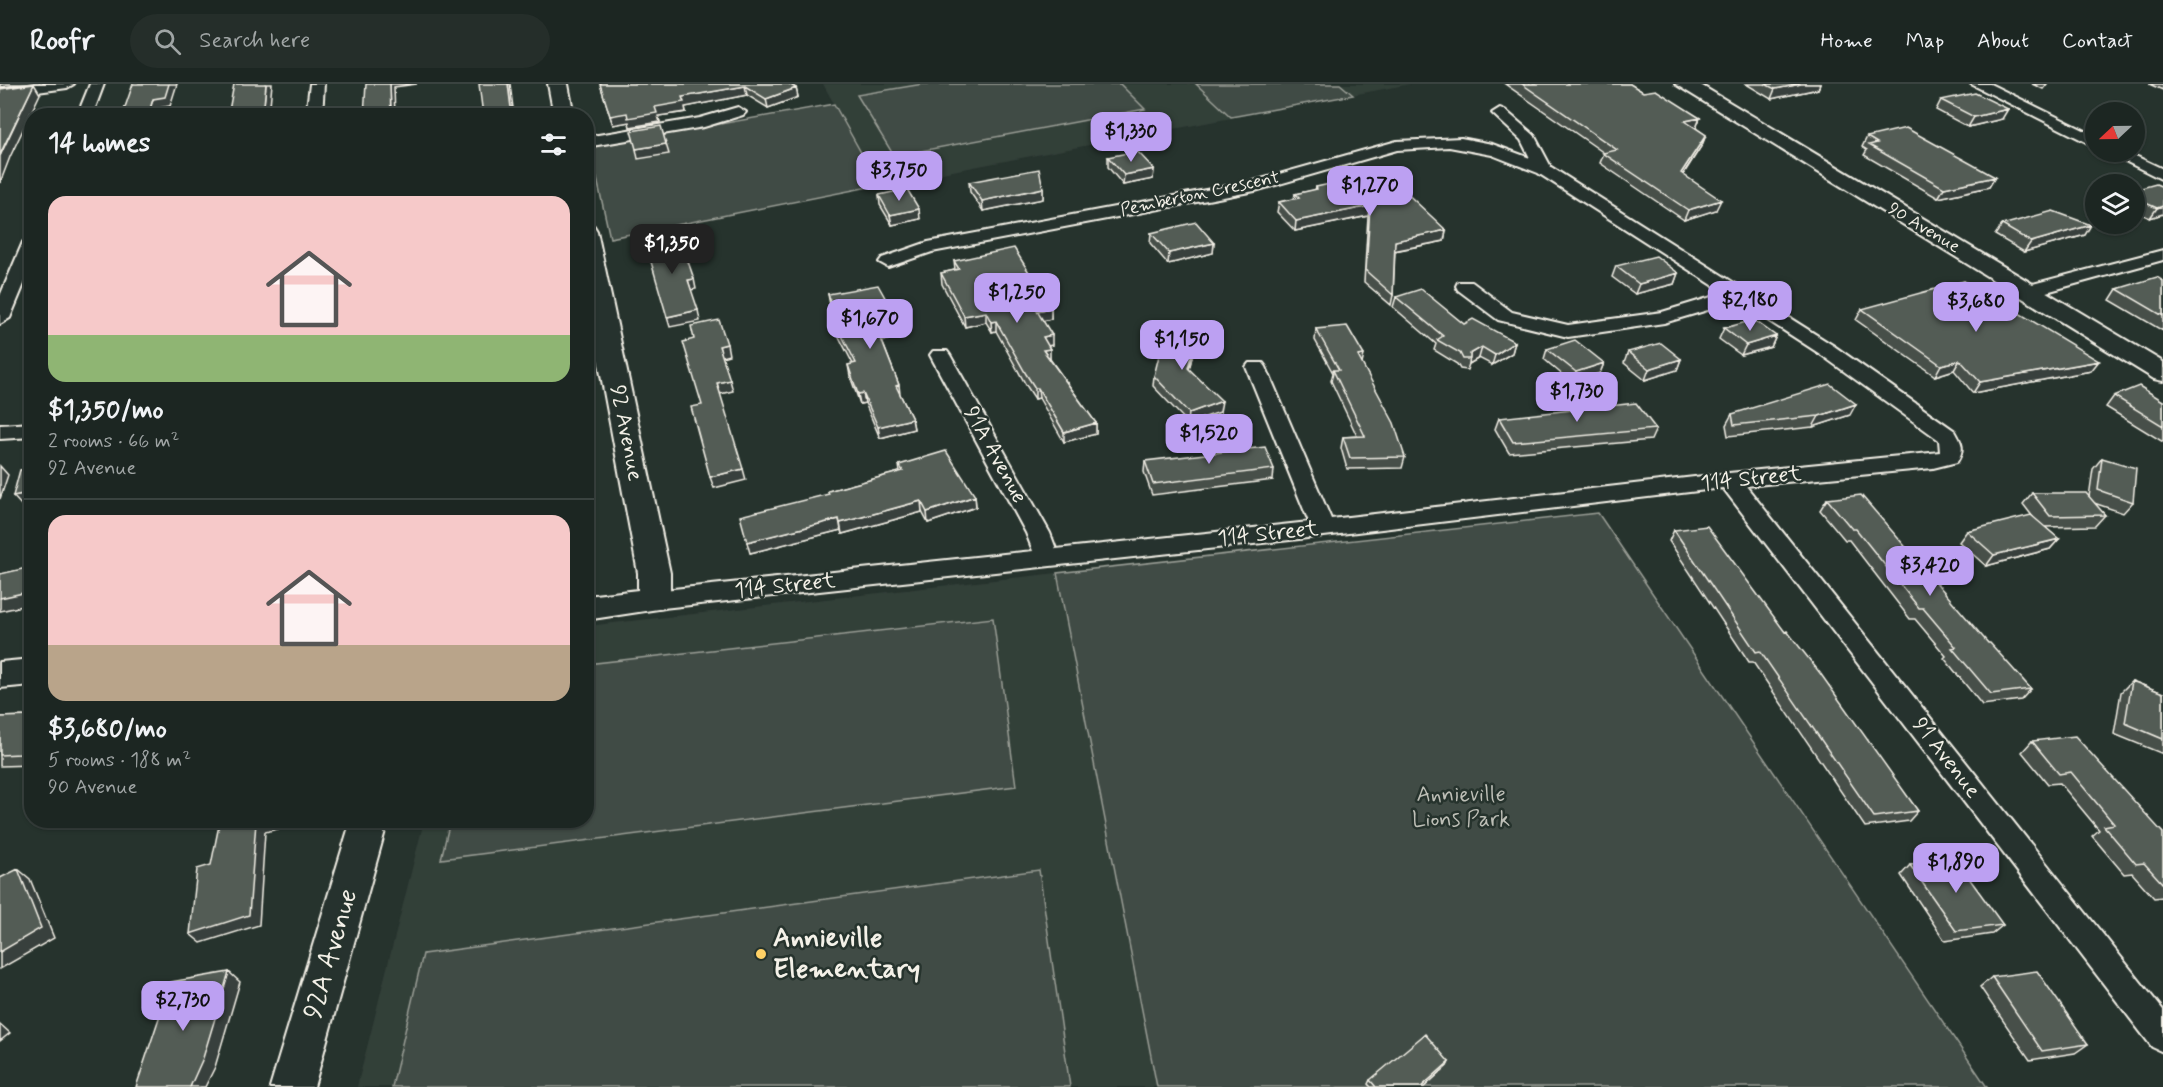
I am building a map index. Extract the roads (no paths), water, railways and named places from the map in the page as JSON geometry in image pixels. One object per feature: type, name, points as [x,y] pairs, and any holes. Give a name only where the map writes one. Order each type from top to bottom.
[{"type":"street","points":[[0,93],[67,84]]},
{"type":"street","points":[[87,108],[97,84]]},
{"type":"street","points":[[315,108],[317,84]]},
{"type":"street","points":[[558,84],[562,108]]},
{"type":"street","name":"90 Avenue","points":[[1685,84],[2163,373]]},
{"type":"street","points":[[1978,84],[2085,137]]},
{"type":"street","points":[[594,141],[705,122],[713,117],[738,112]]},
{"type":"street","points":[[1500,113],[1528,138],[1544,170]]},
{"type":"street","name":"Pemberton Crescent","points":[[888,262],[928,247],[1257,186],[1349,155],[1402,144],[1450,142],[1511,154],[1544,170],[1827,350],[1947,436],[1952,444],[1949,457]]},
{"type":"street","points":[[2136,162],[2163,175]]},
{"type":"street","points":[[2028,291],[2163,255]]},
{"type":"street","points":[[0,318],[24,261]]},
{"type":"street","name":"92 Avenue","points":[[594,271],[654,573],[654,600]]},
{"type":"street","points":[[1465,285],[1505,316],[1568,331],[1664,317],[1740,295]]},
{"type":"street","name":"91A Avenue","points":[[940,355],[1038,533],[1047,557]]},
{"type":"street","points":[[1256,367],[1323,528]]},
{"type":"street","points":[[0,432],[24,430]]},
{"type":"street","name":"114 Street","points":[[594,607],[1949,457]]},
{"type":"street","name":"91 Avenue","points":[[1729,480],[2163,1036]]},
{"type":"street","points":[[0,675],[24,673]]},
{"type":"street","name":"92A Avenue","points":[[292,1087],[368,828]]},
{"type":"place","name":"Annieville Elementary","points":[[761,954]]},
{"type":"park label","name":"Annieville Lions Park","points":[[1461,808]]}]
